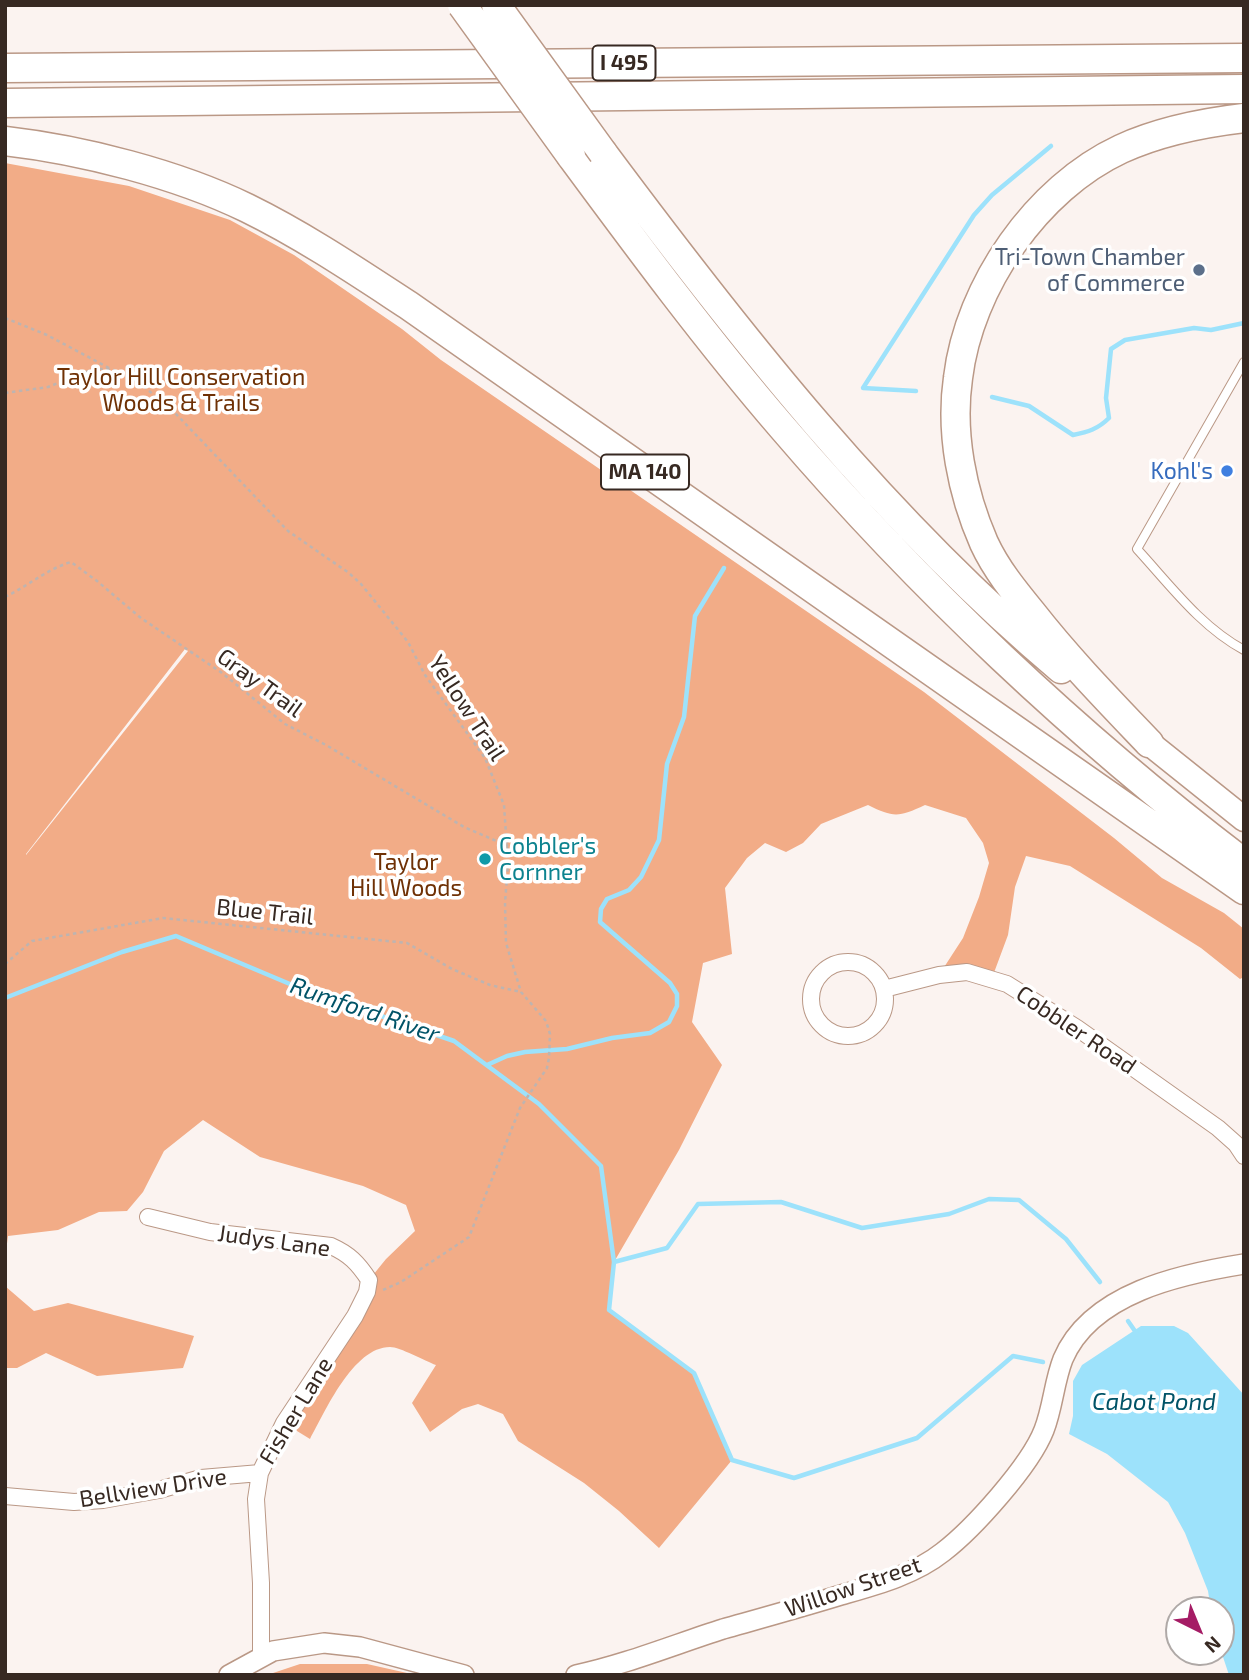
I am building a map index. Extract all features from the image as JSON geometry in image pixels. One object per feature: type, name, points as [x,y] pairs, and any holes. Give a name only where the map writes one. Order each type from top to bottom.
[{"type":"highway","points":[[462,5],[570,156],[729,363],[861,515],[1033,686],[1244,863]]},
{"type":"highway","points":[[496,5],[727,317],[792,396],[899,514],[1015,630],[1244,819]]},
{"type":"highway","name":"I 495","points":[[5,68],[1244,58]]},
{"type":"highway","points":[[5,103],[1244,89]]},
{"type":"highway","points":[[1149,743],[1066,656],[1008,584],[985,544],[964,487],[956,433],[958,377],[968,336],[987,284],[1011,246],[1041,208],[1081,173],[1120,150],[1164,133],[1203,123],[1244,118]]},
{"type":"highway","name":"MA 140","points":[[5,141],[115,162],[204,190],[245,207],[334,256],[1244,890]]},
{"type":"street","points":[[843,962],[866,966],[877,976],[884,989],[885,1004],[880,1018],[870,1029],[856,1035],[842,1035],[828,1030],[817,1020],[812,1006],[812,991],[818,978],[829,967],[843,962]]},
{"type":"street","name":"Cobbler Road","points":[[884,989],[939,975],[967,972],[1007,984],[1077,1028],[1218,1128],[1236,1144],[1244,1156]]},
{"type":"street","name":"Judys Lane","points":[[148,1217],[209,1232],[331,1246],[346,1252],[369,1280],[364,1299]]},
{"type":"street","name":"Willow Street","points":[[576,1675],[850,1592],[906,1574],[927,1564],[964,1533],[1006,1487],[1033,1451],[1044,1432],[1063,1358],[1092,1320],[1120,1301],[1162,1282],[1188,1274],[1244,1264]]},
{"type":"street","name":"Fisher Lane","points":[[261,1657],[261,1583],[256,1499],[260,1472],[284,1423],[364,1299]]},
{"type":"street","name":"Bellview Drive","points":[[5,1496],[74,1502],[103,1500],[159,1490],[201,1478],[260,1472]]},
{"type":"street","points":[[229,1675],[274,1651],[324,1643],[360,1647],[464,1675]]},
{"type":"lane","points":[[1244,362],[1137,549],[1205,623],[1226,641],[1244,650]]},
{"type":"path","name":"Yellow Trail","points":[[5,318],[47,335],[141,384],[176,414],[288,531],[349,573],[408,642],[425,675],[485,758],[504,805],[508,846],[506,943],[521,992],[546,1021],[551,1046],[547,1069],[520,1108],[469,1237],[401,1282],[364,1299]]},
{"type":"path","points":[[5,393],[48,387],[94,369],[112,369]]},
{"type":"path","name":"Gray Trail","points":[[5,597],[56,567],[71,562],[141,618],[222,673],[285,724],[326,745],[464,827],[508,846]]},
{"type":"path","name":"Blue Trail","points":[[5,964],[32,941],[163,918],[407,943],[452,969],[490,985],[521,992]]},
{"type":"green space","name":"Taylor Hill Woods","points":[[5,163],[129,186],[230,220],[294,255],[402,329],[441,360],[924,692],[1162,878],[1224,913],[1244,929],[1244,977],[1240,979],[1201,948],[1070,866],[1026,856],[1015,887],[1008,935],[992,978],[939,975],[963,938],[989,863],[983,843],[966,818],[925,805],[909,812],[891,814],[868,805],[821,824],[803,843],[786,852],[765,843],[747,858],[725,888],[732,954],[703,963],[692,1022],[722,1065],[679,1150],[614,1262],[609,1310],[694,1373],[732,1460],[659,1548],[584,1483],[518,1441],[503,1414],[478,1404],[462,1409],[430,1432],[412,1403],[436,1365],[400,1349],[390,1347],[377,1350],[352,1369],[332,1398],[310,1439],[284,1423],[369,1280],[415,1231],[406,1205],[363,1186],[260,1157],[203,1120],[164,1151],[143,1192],[127,1211],[99,1212],[58,1230],[8,1236],[5,1259]],"holes":[[[185,649],[188,651],[26,855]]]},
{"type":"green space","points":[[5,1286],[34,1311],[68,1303],[194,1336],[183,1368],[97,1376],[46,1353],[17,1368],[5,1368]]},
{"type":"green space","points":[[300,1664],[367,1664],[416,1675],[267,1675]]},
{"type":"water","name":"Cabot Pond","points":[[1141,1326],[1174,1326],[1188,1333],[1244,1395],[1244,1675],[1229,1675],[1226,1666],[1235,1666],[1235,1596],[1209,1596],[1185,1533],[1168,1502],[1107,1454],[1069,1434],[1073,1416],[1073,1381],[1082,1365]]},
{"type":"waterway","points":[[916,391],[863,388],[974,215],[992,195],[1051,146]]},
{"type":"waterway","points":[[992,397],[1029,406],[1073,435],[1083,433],[1109,418],[1106,398],[1111,349],[1125,340],[1194,328],[1211,330],[1244,323]]},
{"type":"waterway","points":[[487,1065],[525,1052],[567,1049],[612,1038],[650,1033],[669,1022],[677,1006],[677,994],[670,983],[600,922],[601,909],[607,899],[629,890],[641,877],[659,840],[667,764],[684,717],[695,616],[724,568]]},
{"type":"waterway","name":"Rumford River","points":[[5,998],[122,952],[176,936],[297,987],[454,1041],[539,1104],[601,1166],[614,1262],[609,1310],[694,1373],[732,1460],[794,1478],[917,1438],[1013,1356],[1043,1362]]},
{"type":"waterway","name":"Rumford River","points":[[614,1262],[667,1248],[698,1204],[781,1202],[862,1228],[949,1214],[989,1199],[1019,1200],[1066,1239],[1100,1282]]},
{"type":"waterway","name":"Rumford River","points":[[1128,1321],[1137,1334]]},
{"type":"place","name":"Tri-Town Chamber of Commerce","points":[[1199,270]]},
{"type":"place","name":"Kohl's","points":[[1227,471]]},
{"type":"place","name":"Cobbler's Cornner","points":[[485,859]]},
{"type":"park label","name":"Taylor Hill Conservation Woods & Trails","points":[[181,390]]}]
